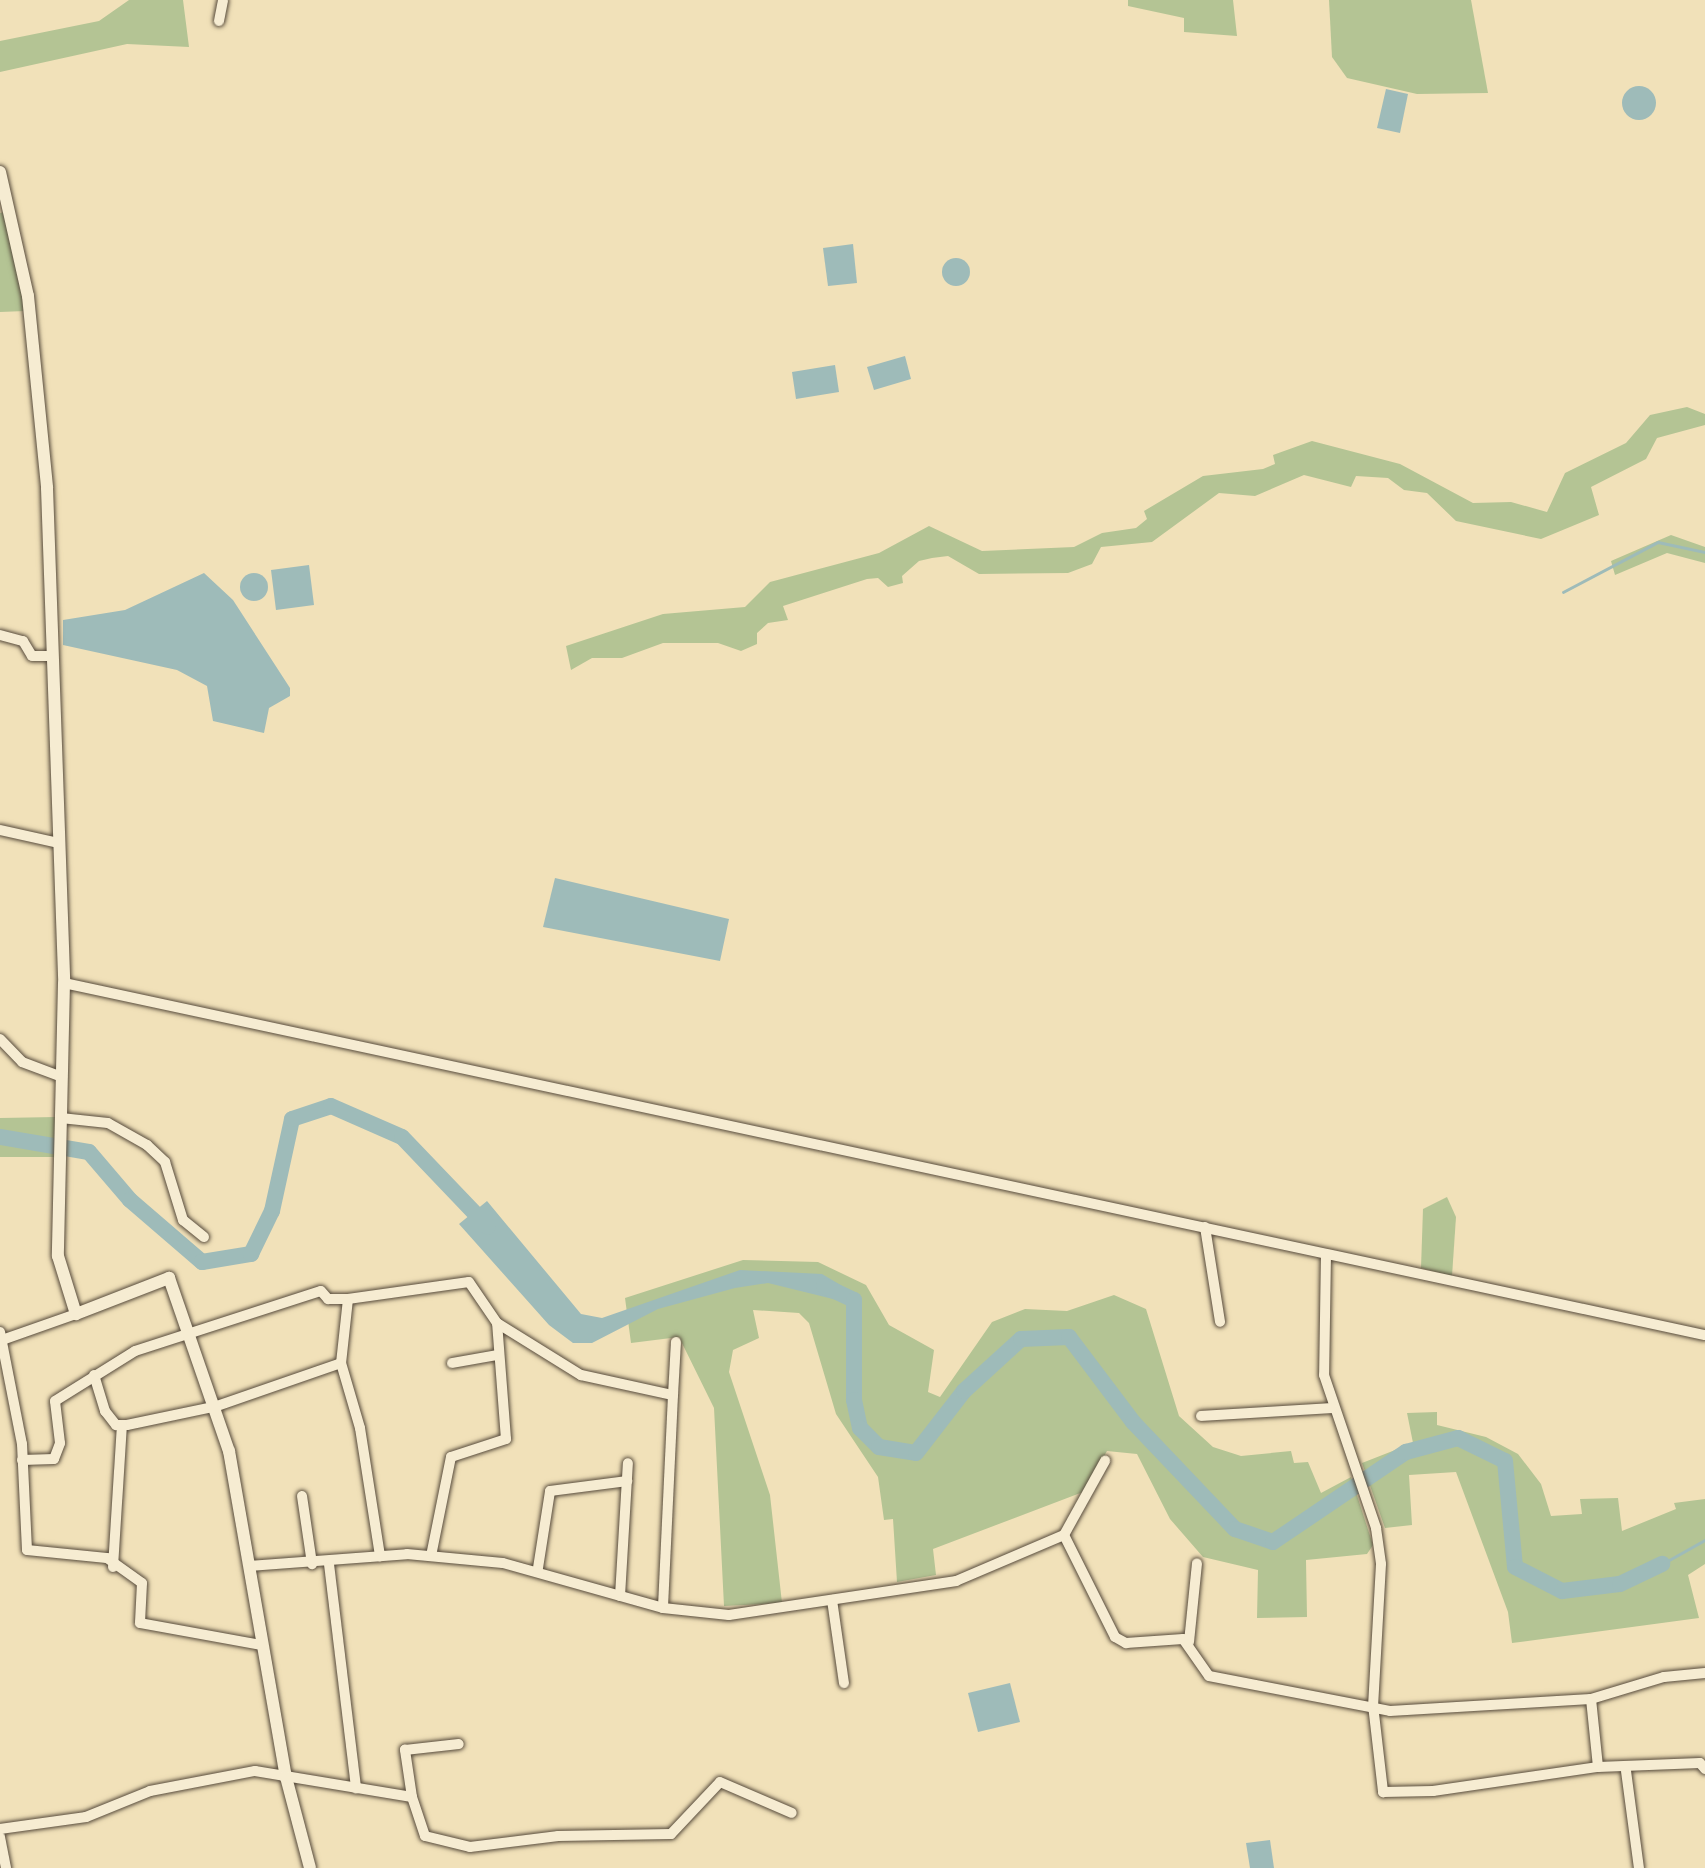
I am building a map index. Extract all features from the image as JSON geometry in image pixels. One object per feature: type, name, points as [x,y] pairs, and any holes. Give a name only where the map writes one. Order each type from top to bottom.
[{"type":"street","points":[[219,21],[223,0]]},
{"type":"street","points":[[0,172],[31,324],[53,656],[64,983],[58,1256],[76,1314]]},
{"type":"street","points":[[0,635],[23,640],[32,656],[53,656]]},
{"type":"street","points":[[0,830],[58,843]]},
{"type":"street","points":[[64,983],[1705,1335]]},
{"type":"street","points":[[0,1039],[22,1062],[62,1077]]},
{"type":"street","points":[[61,1124],[108,1123],[147,1145],[165,1162],[183,1220],[204,1237]]},
{"type":"street","points":[[1205,1227],[1220,1322]]},
{"type":"street","points":[[1326,1254],[1324,1375],[1332,1408],[1376,1528],[1382,1607],[1373,1705],[1379,1786],[1389,1795],[1598,1767],[1626,1771],[1654,1764],[1700,1763],[1705,1769]]},
{"type":"street","points":[[261,1645],[140,1623],[142,1583],[113,1567],[107,1558],[27,1550],[22,1460],[1,1336],[76,1314],[169,1278],[217,1406],[249,1566],[286,1777],[310,1868]]},
{"type":"street","points":[[22,1460],[54,1459],[60,1443],[55,1401],[94,1375],[188,1331],[321,1291],[328,1299],[348,1299],[469,1282],[497,1323],[581,1375],[673,1395]]},
{"type":"street","points":[[348,1299],[341,1363],[360,1428],[380,1556]]},
{"type":"street","points":[[431,1556],[451,1457],[506,1439],[497,1356],[497,1323]]},
{"type":"street","points":[[663,1608],[676,1342]]},
{"type":"street","points":[[452,1363],[497,1356]]},
{"type":"street","points":[[122,1425],[217,1406],[341,1363]]},
{"type":"street","points":[[94,1375],[105,1411],[122,1425]]},
{"type":"street","points":[[1201,1416],[1332,1408]]},
{"type":"street","points":[[113,1567],[122,1425]]},
{"type":"street","points":[[249,1566],[329,1564],[380,1556],[431,1556],[538,1568],[663,1608],[729,1615],[956,1581],[1064,1535],[1105,1461]]},
{"type":"street","points":[[620,1596],[628,1463]]},
{"type":"street","points":[[538,1568],[550,1491],[627,1481]]},
{"type":"street","points":[[302,1496],[312,1564]]},
{"type":"street","points":[[1064,1535],[1115,1637],[1189,1642]]},
{"type":"street","points":[[1197,1563],[1189,1642],[1209,1676],[1373,1705],[1390,1711],[1591,1699],[1705,1673]]},
{"type":"street","points":[[329,1564],[356,1788]]},
{"type":"street","points":[[832,1600],[844,1683]]},
{"type":"street","points":[[1591,1699],[1598,1767]]},
{"type":"street","points":[[459,1744],[405,1750],[412,1797],[425,1836],[470,1847],[558,1836],[671,1834],[720,1782],[792,1813]]},
{"type":"street","points":[[0,1829],[86,1817],[184,1783],[255,1771],[412,1797]]},
{"type":"street","points":[[1626,1771],[1639,1868]]},
{"type":"street","points":[[0,1837],[6,1868]]},
{"type":"green space","points":[[129,0],[183,0],[189,47],[127,44],[0,72],[0,41],[99,21]]},
{"type":"green space","points":[[1128,0],[1233,0],[1237,36],[1184,32],[1184,18],[1128,6]]},
{"type":"green space","points":[[1329,0],[1471,0],[1488,93],[1417,94],[1347,78],[1332,57]]},
{"type":"green space","points":[[6,212],[25,311],[0,312],[0,213]]},
{"type":"green space","points":[[1687,407],[1705,414],[1705,425],[1657,438],[1646,459],[1591,487],[1599,515],[1541,539],[1456,521],[1427,493],[1404,490],[1388,478],[1356,476],[1351,487],[1304,475],[1255,496],[1219,493],[1152,542],[1101,547],[1092,564],[1068,573],[979,574],[948,556],[932,558],[919,561],[902,576],[903,583],[888,587],[878,578],[867,579],[783,606],[788,620],[768,623],[757,633],[757,644],[741,651],[718,643],[663,643],[622,658],[592,658],[571,670],[566,646],[663,614],[745,607],[770,582],[879,553],[929,526],[982,551],[1074,547],[1102,533],[1136,528],[1147,519],[1144,511],[1203,476],[1263,469],[1275,464],[1273,455],[1312,441],[1400,464],[1473,503],[1511,502],[1547,512],[1565,473],[1626,443],[1650,415]]},
{"type":"green space","points":[[1671,535],[1705,547],[1705,563],[1667,553],[1615,575],[1611,561]]},
{"type":"green space","points":[[56,1117],[55,1157],[0,1157],[0,1118]]},
{"type":"green space","points":[[1447,1197],[1456,1217],[1452,1276],[1421,1268],[1423,1209]]},
{"type":"green space","points":[[743,1260],[818,1262],[866,1285],[889,1325],[934,1350],[928,1392],[940,1397],[992,1322],[1025,1309],[1067,1311],[1114,1295],[1146,1309],[1179,1416],[1213,1447],[1241,1456],[1291,1451],[1294,1463],[1308,1462],[1321,1493],[1351,1477],[1373,1545],[1367,1554],[1306,1560],[1307,1617],[1257,1618],[1258,1570],[1203,1557],[1170,1519],[1137,1454],[1107,1451],[1083,1492],[933,1549],[936,1575],[897,1582],[893,1519],[884,1520],[878,1477],[836,1414],[809,1323],[799,1313],[753,1310],[759,1338],[733,1350],[729,1372],[770,1495],[782,1603],[724,1606],[714,1408],[679,1337],[631,1343],[625,1298]]},
{"type":"green space","points":[[1437,1412],[1437,1425],[1486,1437],[1518,1454],[1541,1484],[1551,1516],[1582,1514],[1580,1499],[1618,1498],[1622,1531],[1676,1509],[1674,1503],[1705,1499],[1705,1564],[1688,1575],[1699,1618],[1512,1643],[1508,1612],[1456,1472],[1409,1475],[1412,1525],[1385,1528],[1362,1463],[1413,1443],[1407,1413]]},
{"type":"water","points":[[1639,86],[1651,91],[1656,103],[1651,115],[1639,120],[1627,115],[1622,103],[1627,91]]},
{"type":"water","points":[[1386,89],[1408,94],[1400,133],[1377,128]]},
{"type":"water","points":[[853,244],[857,283],[828,286],[823,248]]},
{"type":"water","points":[[956,258],[966,262],[970,272],[966,282],[956,286],[946,282],[942,272],[946,262]]},
{"type":"water","points":[[905,356],[911,379],[874,390],[867,367]]},
{"type":"water","points":[[835,365],[839,392],[796,399],[792,372]]},
{"type":"water","points":[[309,565],[314,605],[276,610],[271,570]]},
{"type":"water","points":[[204,573],[233,600],[290,688],[290,696],[269,708],[264,733],[213,721],[207,686],[177,670],[63,645],[63,620],[125,610]]},
{"type":"water","points":[[254,573],[264,577],[268,587],[264,597],[254,601],[244,597],[240,587],[244,577]]},
{"type":"water","points":[[555,878],[729,919],[720,961],[543,927]]},
{"type":"water","points":[[487,1201],[581,1314],[602,1318],[740,1270],[822,1274],[849,1290],[837,1300],[768,1283],[735,1288],[658,1309],[592,1343],[573,1343],[549,1325],[459,1224]]},
{"type":"water","points":[[1010,1683],[1020,1722],[978,1732],[968,1693]]},
{"type":"water","points":[[1270,1840],[1274,1868],[1250,1868],[1246,1843]]},
{"type":"waterway","points":[[1563,592],[1658,542],[1705,552]]},
{"type":"waterway","points":[[0,1137],[89,1152],[130,1200],[202,1262],[251,1254],[272,1211],[292,1119],[331,1106],[402,1137],[488,1227]]},
{"type":"waterway","points":[[824,1286],[854,1300],[854,1400],[860,1428],[879,1447],[916,1453],[964,1391],[1021,1339],[1069,1337],[1133,1422],[1235,1529],[1273,1542],[1406,1452],[1458,1438],[1505,1461],[1515,1567],[1562,1591],[1620,1584],[1662,1564]]},
{"type":"waterway","points":[[1662,1564],[1705,1540]]}]
